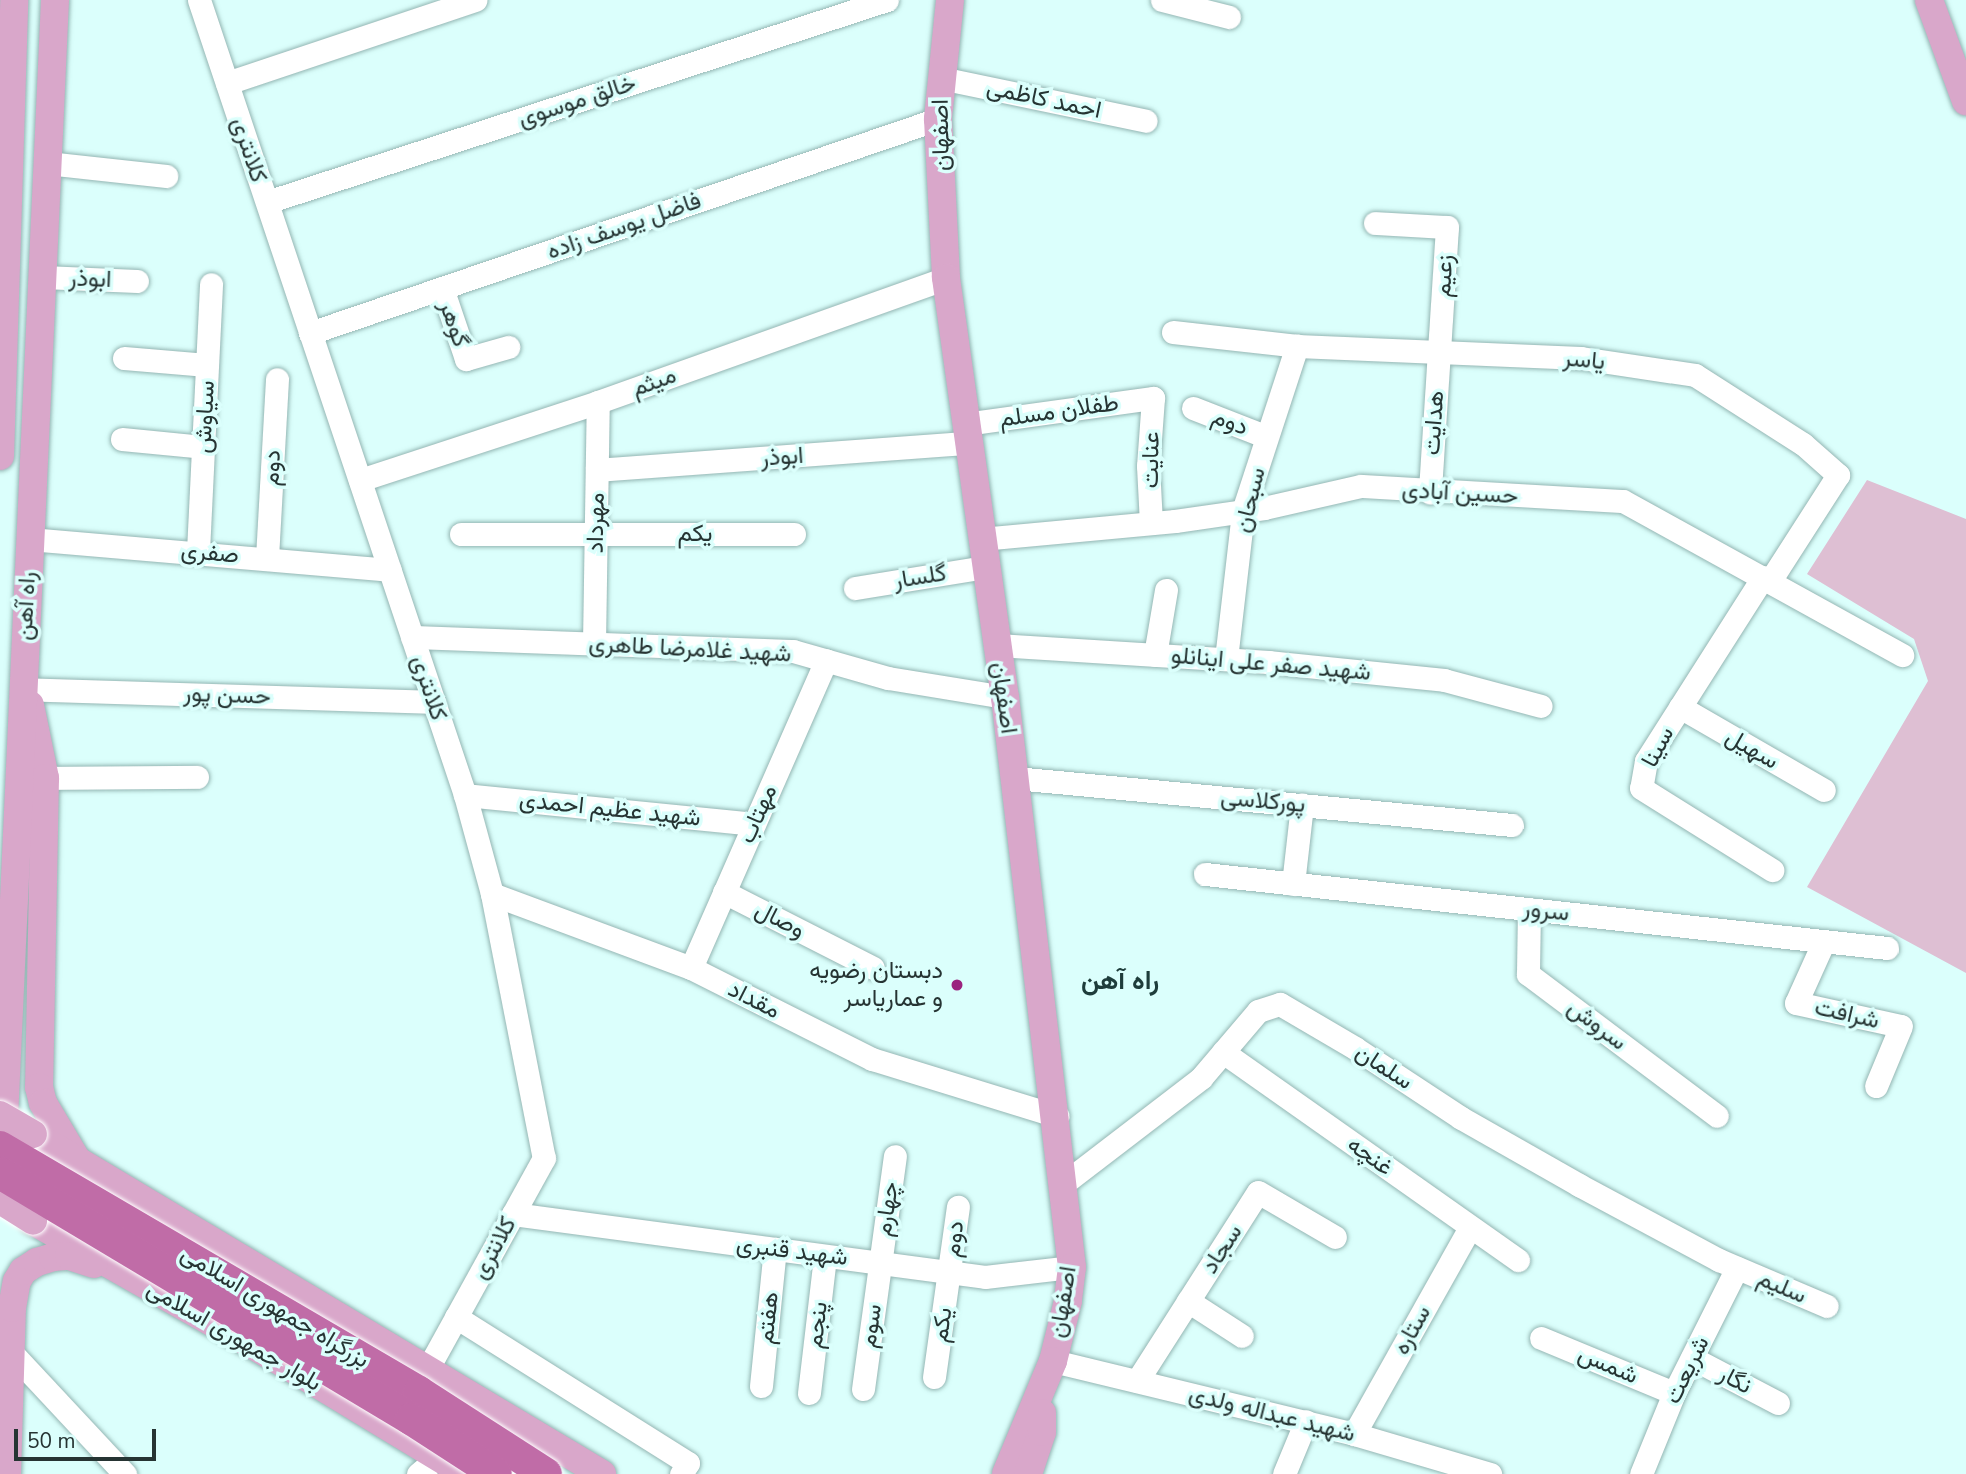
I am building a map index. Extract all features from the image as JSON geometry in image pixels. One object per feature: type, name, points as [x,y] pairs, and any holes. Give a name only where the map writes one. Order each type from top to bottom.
[{"type":"highway","name":"بزرگراه جمهوری اسلامی","points":[[0,1147],[419,1392],[546,1474]]},
{"type":"highway","name":"بزرگراه جمهوری اسلامی","points":[[0,1173],[411,1419],[496,1474]]},
{"type":"main road","points":[[0,456],[14,0]]},
{"type":"main road","name":"راه آهن","points":[[0,1212],[21,689],[55,0]]},
{"type":"main road","name":"اصفهان","points":[[950,0],[938,119],[946,278],[1005,696],[1072,1267],[1068,1301],[1053,1361],[1042,1393],[1022,1430],[1006,1474]]},
{"type":"main road","points":[[1929,0],[1966,101]]},
{"type":"main road","points":[[21,689],[33,710],[45,778],[37,1070],[43,1103],[78,1162]]},
{"type":"main road","points":[[0,1115],[428,1368],[596,1471]]},
{"type":"main road","name":"بلوار جمهوری اسلامی","points":[[0,1200],[147,1284],[428,1465],[466,1474]]},
{"type":"main road","points":[[7,1474],[13,1293],[23,1271],[37,1262],[69,1256],[147,1284]]},
{"type":"main road","name":"اصفهان","points":[[1028,1474],[1042,1432],[1042,1393]]},
{"type":"street","name":"کلانتری","points":[[199,0],[465,795],[492,894],[544,1158],[428,1368]]},
{"type":"street","points":[[227,83],[475,0]]},
{"type":"street","name":"خالق موسوی","points":[[267,202],[887,0]]},
{"type":"street","points":[[1162,0],[1229,17]]},
{"type":"street","name":"احمد کاظمی","points":[[941,78],[1146,121]]},
{"type":"street","name":"فاضل یوسف زاده","points":[[310,333],[938,119]]},
{"type":"street","points":[[47,163],[166,176]]},
{"type":"street","name":"زعیم","points":[[1375,223],[1447,227],[1439,354]]},
{"type":"street","name":"ابوذر","points":[[43,277],[137,281]]},
{"type":"street","name":"میثم","points":[[360,480],[598,402],[946,278]]},
{"type":"street","name":"سیاوش","points":[[198,551],[211,284]]},
{"type":"street","name":"گوهر","points":[[442,288],[466,359],[508,346]]},
{"type":"street","name":"یاسر","points":[[1173,332],[1297,346],[1581,358],[1695,375],[1803,444],[1838,475],[1766,579]]},
{"type":"street","name":"سبحان","points":[[1226,659],[1243,512],[1297,346]]},
{"type":"street","name":"هدایت","points":[[1430,492],[1439,354]]},
{"type":"street","points":[[124,358],[207,365]]},
{"type":"street","name":"دوم","points":[[267,558],[277,379]]},
{"type":"street","name":"طفلان مسلم","points":[[966,434],[1153,398]]},
{"type":"street","name":"عنایت","points":[[1151,523],[1148,466],[1153,398]]},
{"type":"street","name":"مهرداد","points":[[594,644],[598,402]]},
{"type":"street","name":"دوم","points":[[1193,408],[1267,437]]},
{"type":"street","name":"ابوذر","points":[[597,470],[966,434]]},
{"type":"street","points":[[122,439],[203,447]]},
{"type":"street","name":"حسین آبادی","points":[[981,539],[1243,512],[1361,486],[1623,501],[1902,656]]},
{"type":"street","points":[[461,534],[596,535]]},
{"type":"street","name":"یکم","points":[[596,535],[794,534]]},
{"type":"street","name":"صفری","points":[[29,538],[390,570]]},
{"type":"street","name":"گلسار","points":[[855,588],[985,567]]},
{"type":"street","name":"سینا","points":[[1766,579],[1646,761],[1641,788],[1772,870]]},
{"type":"street","points":[[1155,655],[1166,590]]},
{"type":"street","name":"شهید غلامرضا طاهری","points":[[412,637],[793,651],[888,678],[1005,696]]},
{"type":"street","name":"شهید صفر علی اینانلو","points":[[997,645],[1226,659],[1444,680],[1541,706]]},
{"type":"street","name":"مهتاب","points":[[691,968],[825,660]]},
{"type":"street","name":"حسن پور","points":[[21,689],[434,702]]},
{"type":"street","name":"سهیل","points":[[1680,707],[1824,790]]},
{"type":"street","points":[[45,778],[197,777]]},
{"type":"street","name":"پورکلاسی","points":[[1015,778],[1512,825]]},
{"type":"street","name":"شهید عظیم احمدی","points":[[465,795],[754,824]]},
{"type":"street","points":[[1293,884],[1302,805]]},
{"type":"street","name":"سرور","points":[[1205,874],[1887,948]]},
{"type":"street","name":"وصال","points":[[724,892],[873,968]]},
{"type":"street","name":"مقداد","points":[[492,894],[691,968],[872,1059],[1056,1116]]},
{"type":"street","name":"سروش","points":[[1529,909],[1528,974],[1717,1116]]},
{"type":"street","name":"شرافت","points":[[1824,941],[1796,1003],[1901,1026],[1876,1086]]},
{"type":"street","name":"سلمان","points":[[1063,1184],[1202,1078],[1258,1011],[1280,1004],[1355,1048],[1461,1118],[1737,1268]]},
{"type":"street","name":"غنچه","points":[[1223,1052],[1517,1260]]},
{"type":"street","name":"چهارم","points":[[880,1263],[895,1156]]},
{"type":"street","name":"سجاد","points":[[1137,1381],[1258,1192],[1335,1237]]},
{"type":"street","name":"دوم","points":[[950,1272],[958,1207]]},
{"type":"street","name":"شهید قنبری","points":[[513,1214],[985,1277],[1072,1267]]},
{"type":"street","name":"ستاره","points":[[1354,1434],[1470,1227]]},
{"type":"street","name":"هفتم","points":[[761,1386],[775,1249]]},
{"type":"street","name":"پنجم","points":[[809,1393],[825,1256]]},
{"type":"street","name":"سوم","points":[[863,1389],[880,1263]]},
{"type":"street","name":"سلیم","points":[[1737,1268],[1827,1306]]},
{"type":"street","name":"شریعت","points":[[1641,1474],[1674,1393],[1737,1268]]},
{"type":"street","name":"یکم","points":[[934,1377],[950,1272]]},
{"type":"street","points":[[1188,1301],[1242,1336]]},
{"type":"street","points":[[456,1317],[688,1463],[681,1474]]},
{"type":"street","name":"شمس","points":[[1541,1338],[1674,1393]]},
{"type":"street","points":[[12,1353],[125,1474]]},
{"type":"street","name":"نگار","points":[[1692,1358],[1778,1403]]},
{"type":"street","name":"شهید عبداله ولدی","points":[[1053,1361],[1306,1421],[1490,1474]]},
{"type":"street","points":[[1284,1474],[1306,1421]]},
{"type":"shaded area","points":[[1867,480],[1966,519],[1966,973],[1807,887],[1928,681],[1914,639],[1807,574]]},
{"type":"place","name":"دبستان رضویه و عماریاسر","points":[[957,985]]},
{"type":"district","name":"راه آهن","points":[[1120,981]]}]
